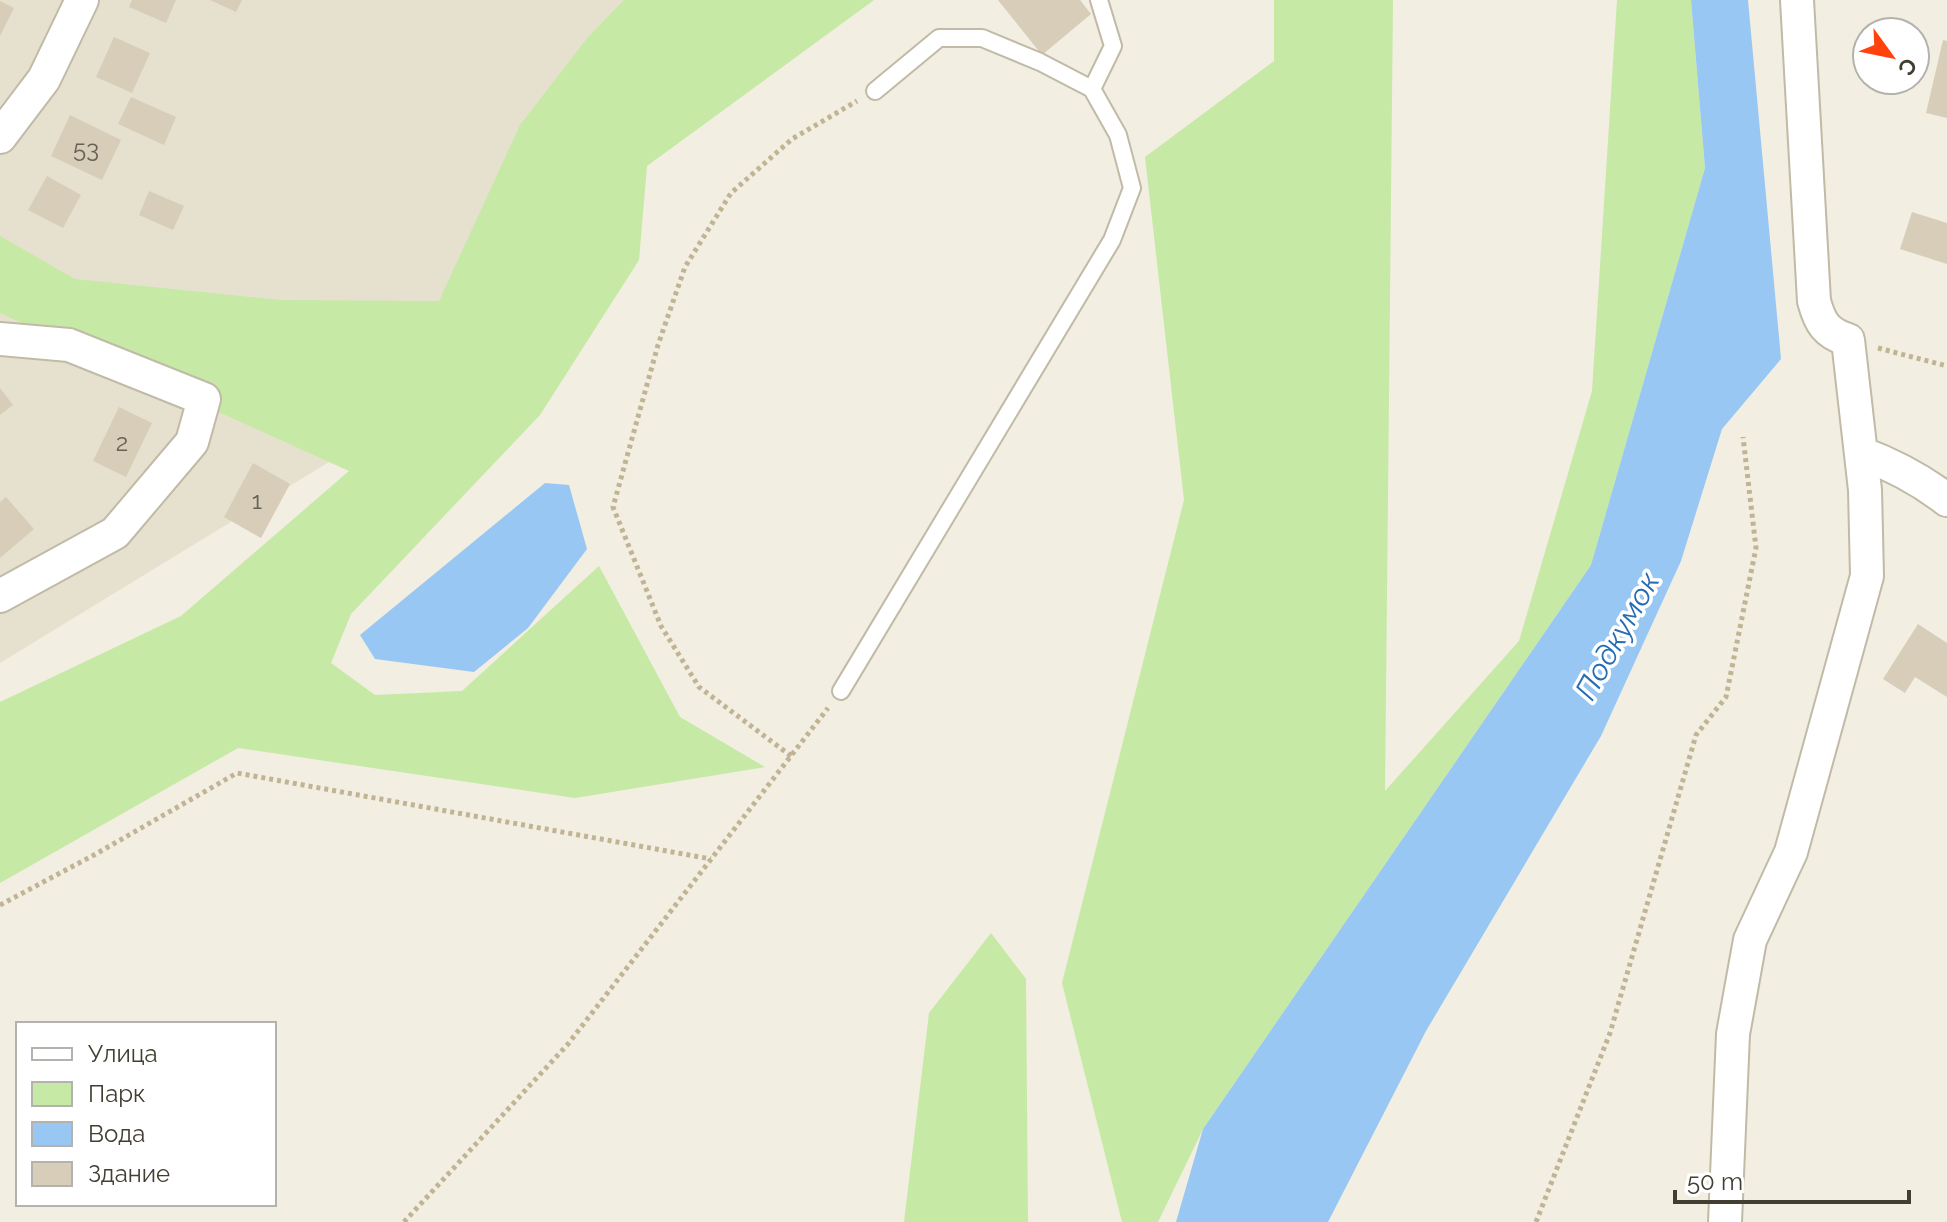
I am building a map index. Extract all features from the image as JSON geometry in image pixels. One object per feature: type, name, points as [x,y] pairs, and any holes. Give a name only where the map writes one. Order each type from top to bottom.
[{"type":"street","points":[[0,137],[44,79],[82,0]]},
{"type":"street","points":[[1725,1222],[1733,1034],[1750,940],[1791,852],[1867,576],[1865,490],[1848,340],[1833,335],[1825,328],[1814,301],[1797,0]]},
{"type":"street","points":[[0,339],[69,345],[204,399],[192,442],[115,533],[0,596]]},
{"type":"street","points":[[1861,453],[1897,467],[1947,500]]},
{"type":"lane","points":[[1092,89],[1113,46],[1099,0]]},
{"type":"lane","points":[[841,691],[1112,240],[1132,188],[1118,135],[1092,89],[1040,62],[982,38],[939,38],[875,91]]},
{"type":"path","points":[[791,756],[699,687],[661,626],[613,507],[658,345],[685,267],[731,193],[792,139],[875,91]]},
{"type":"path","points":[[1848,340],[1947,366]]},
{"type":"path","points":[[1536,1222],[1610,1033],[1696,735],[1726,697],[1756,548],[1743,437]]},
{"type":"path","points":[[404,1222],[568,1044],[841,691]]},
{"type":"path","points":[[0,905],[237,773],[711,859]]},
{"type":"shaded area","points":[[0,0],[769,0],[424,404],[0,663]]},
{"type":"green space","points":[[624,0],[874,0],[647,166],[639,260],[540,415],[351,614],[331,663],[375,695],[462,691],[599,566],[680,717],[765,767],[575,798],[238,748],[0,883],[0,702],[181,616],[349,471],[0,313],[0,236],[75,279],[281,300],[439,301],[520,125],[588,37]]},
{"type":"green space","points":[[1274,0],[1393,0],[1385,791],[1519,641],[1592,391],[1617,0],[1691,0],[1705,168],[1591,565],[1203,1129],[1158,1222],[1122,1222],[1062,983],[1184,500],[1145,157],[1274,61]]},
{"type":"green space","points":[[991,933],[1026,979],[1028,1222],[904,1222],[929,1013]]},
{"type":"water","name":"Подкумок","points":[[1691,0],[1748,0],[1781,359],[1722,429],[1681,561],[1601,736],[1426,1031],[1328,1222],[1176,1222],[1203,1129],[1591,565],[1705,168]]},
{"type":"water","points":[[545,483],[569,485],[587,549],[528,628],[474,672],[375,659],[360,635]]},
{"type":"building","points":[[132,0],[176,0],[166,23],[129,7]]},
{"type":"building","points":[[210,0],[242,0],[236,12]]},
{"type":"building","points":[[998,0],[1080,0],[1091,14],[1042,55]]},
{"type":"building","points":[[0,1],[14,8],[0,36]]},
{"type":"building","points":[[114,37],[150,53],[132,93],[96,77]]},
{"type":"building","points":[[1943,40],[1947,41],[1947,118],[1926,113]]},
{"type":"building","points":[[131,97],[176,117],[164,145],[118,124]]},
{"type":"building","points":[[70,115],[121,140],[102,180],[51,156]]},
{"type":"building","points":[[47,176],[81,195],[63,228],[28,210]]},
{"type":"building","points":[[149,191],[184,206],[173,230],[139,215]]},
{"type":"building","points":[[1912,212],[1947,223],[1947,264],[1900,249]]},
{"type":"building","points":[[0,388],[13,405],[0,415]]},
{"type":"building","points":[[119,407],[152,423],[126,477],[93,461]]},
{"type":"building","points":[[253,463],[290,484],[261,538],[224,517]]},
{"type":"building","points":[[6,497],[34,529],[0,558],[0,502]]},
{"type":"building","points":[[1918,624],[1947,643],[1947,697],[1915,677],[1905,693],[1883,679]]}]
